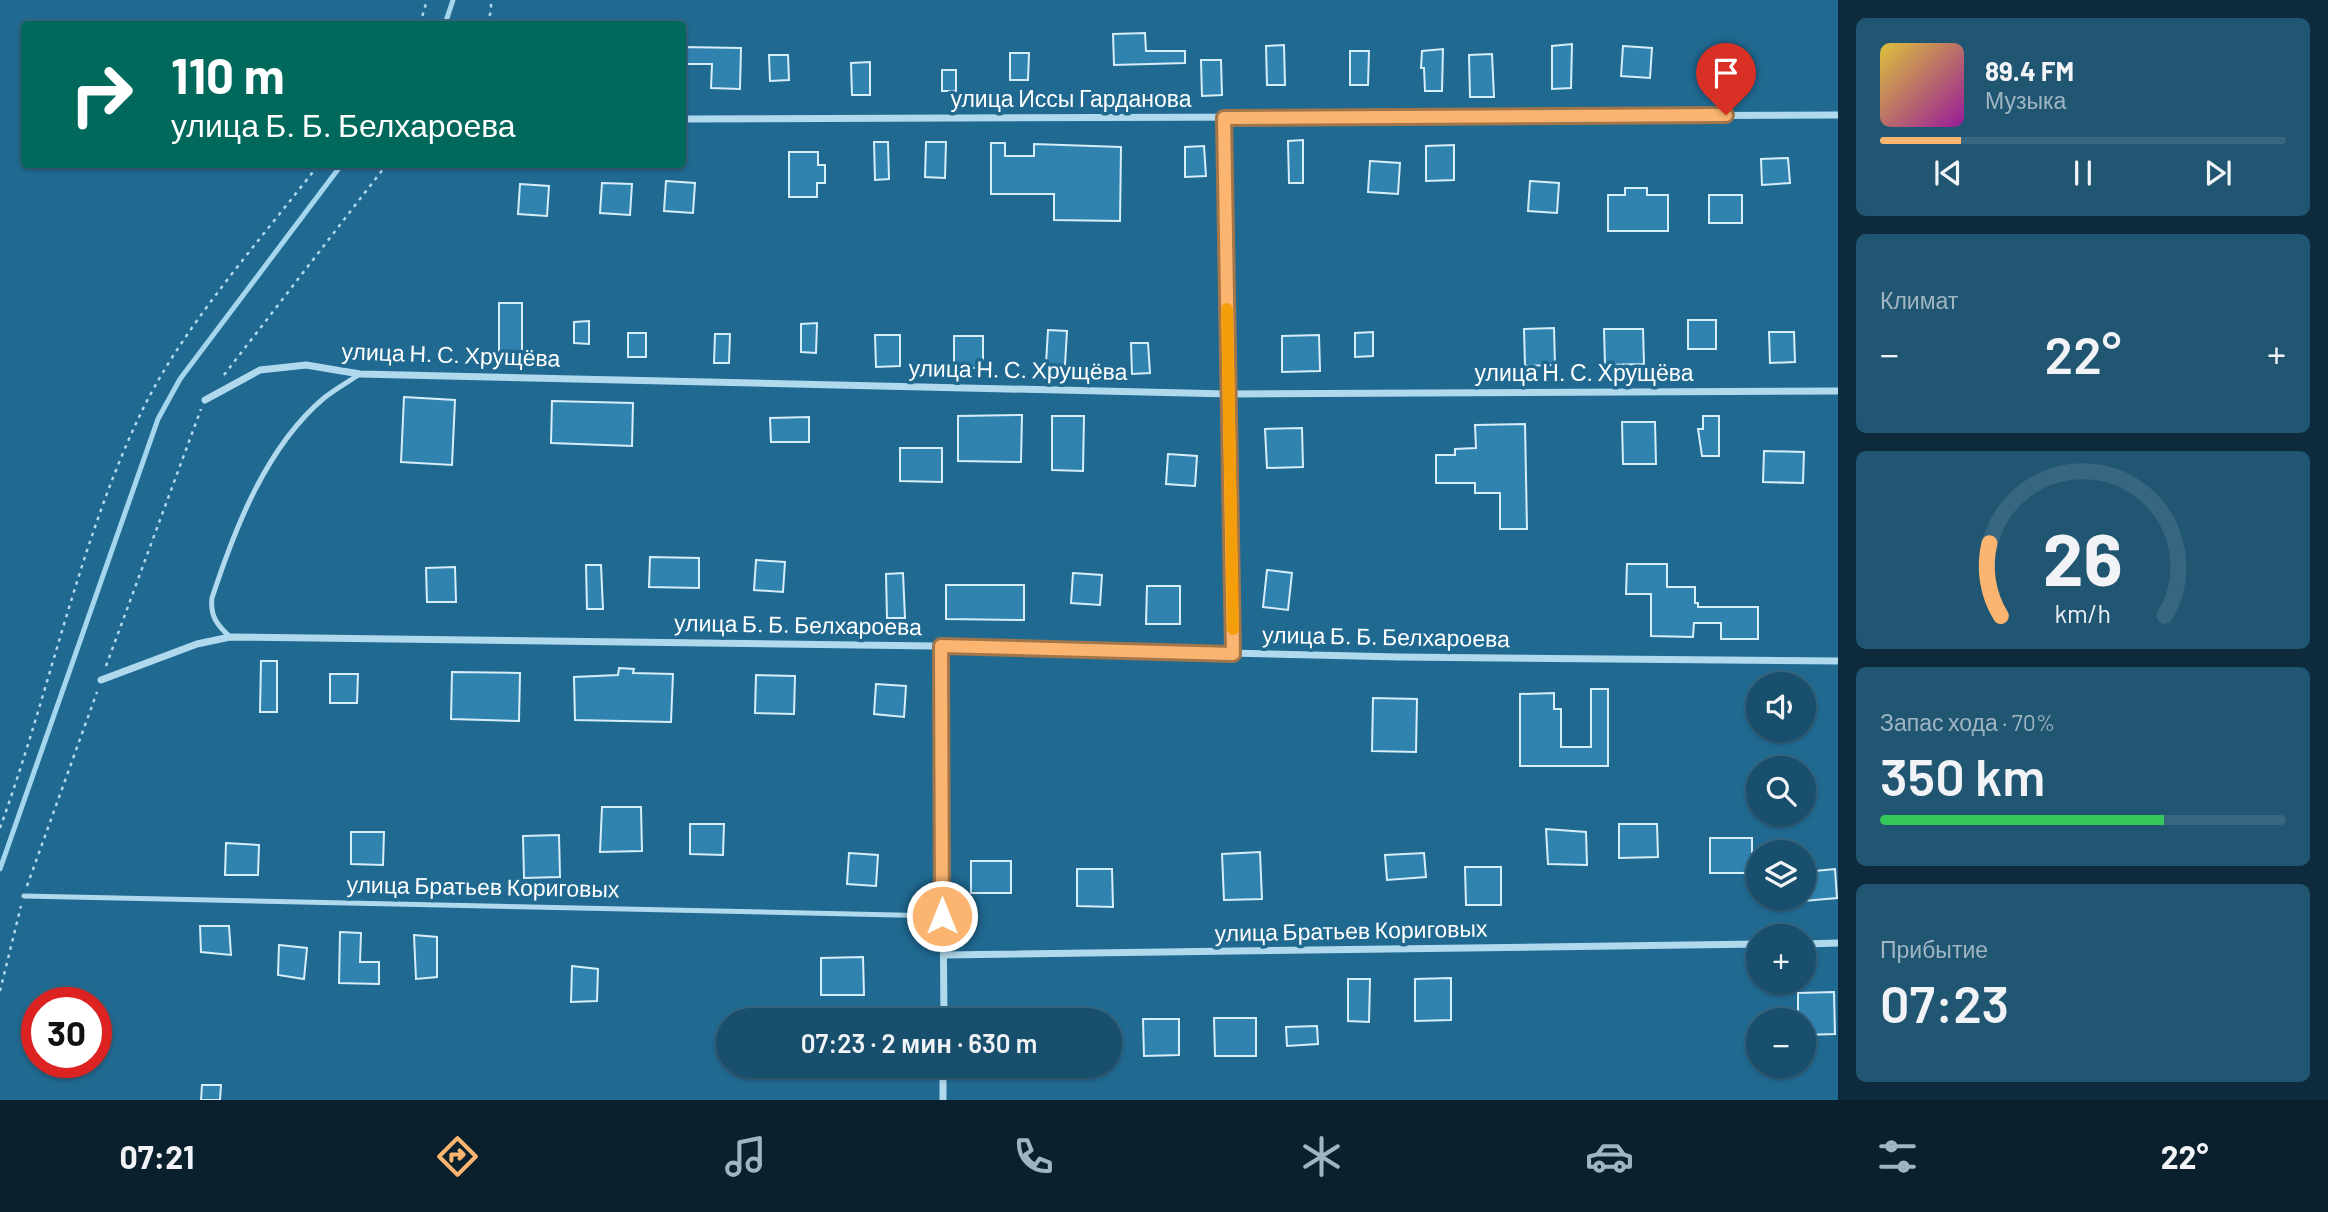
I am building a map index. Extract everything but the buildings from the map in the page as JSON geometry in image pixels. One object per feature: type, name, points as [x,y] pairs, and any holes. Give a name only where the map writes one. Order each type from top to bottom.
[{"type":"street","name":"улица Иссы Гарданова","points":[[686,118],[1838,114]]},
{"type":"street","points":[[1224,118],[1233,654]]},
{"type":"street","name":"улица Н. С. Хрущёва","points":[[205,400],[260,370],[306,365],[360,374],[1229,394],[1838,391]]},
{"type":"street","name":"улица Б. Б. Белхароева","points":[[101,680],[197,644],[230,637],[1838,661]]},
{"type":"street","points":[[941,646],[944,1008]]},
{"type":"street","points":[[1816,944],[1838,943]]},
{"type":"street","name":"улица Братьев Кориговых","points":[[944,955],[1746,944]]},
{"type":"street","points":[[943,1078],[943,1100]]},
{"type":"lane","points":[[230,637],[214,621],[212,598],[253,493],[277,454],[310,411],[326,396],[360,374]]},
{"type":"lane","name":"улица Братьев Кориговых","points":[[24,896],[942,916]]},
{"type":"path","points":[[421,21],[427,0]]},
{"type":"path","points":[[488,21],[491,0]]},
{"type":"path","points":[[0,828],[105,502],[139,415],[197,321],[316,168]]},
{"type":"path","points":[[222,378],[384,168]]},
{"type":"path","points":[[0,991],[24,896],[205,400]]},
{"type":"waterway","points":[[446,21],[453,0]]},
{"type":"waterway","points":[[0,869],[158,419],[180,379],[339,168]]},
{"type":"slow traffic","points":[[1227,309],[1233,629]]},
{"type":"route","points":[[942,916],[941,646],[1233,654],[1224,118],[1726,115]]}]
